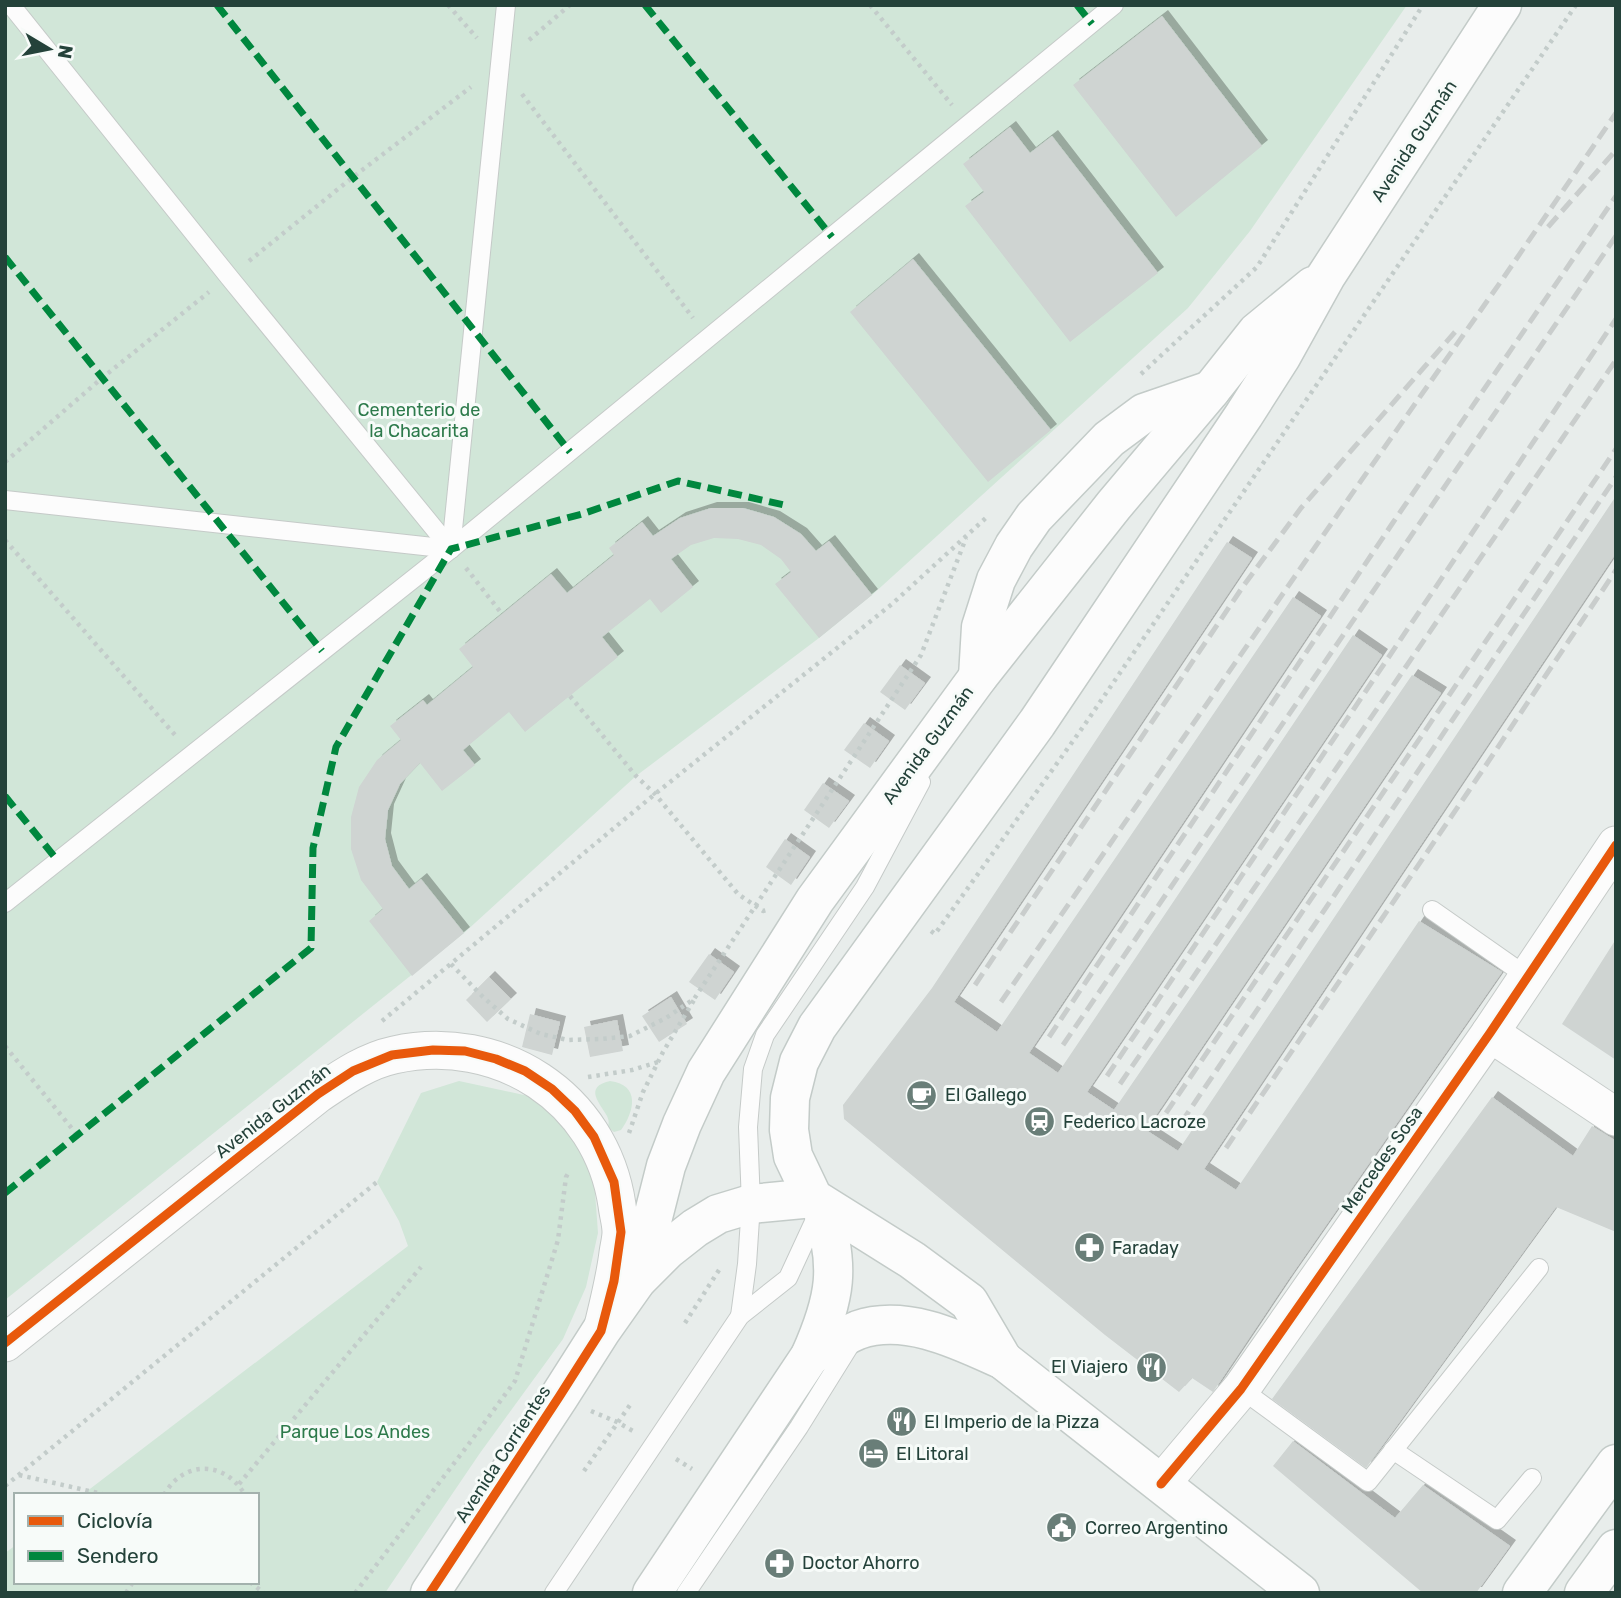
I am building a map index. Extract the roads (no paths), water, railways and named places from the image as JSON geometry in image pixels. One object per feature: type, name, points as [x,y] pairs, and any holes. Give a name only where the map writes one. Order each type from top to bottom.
[{"type":"main road","name":"Avenida Guzmán","points":[[817,1201],[793,1156],[789,1130],[790,1097],[799,1062],[817,1027],[993,786],[1085,651],[1282,357],[1326,276],[1502,5]]},
{"type":"main road","name":"Avenida Guzmán","points":[[637,1280],[666,1166],[706,1072],[815,900],[978,677],[1114,505],[1257,331],[1326,276]]},
{"type":"main road","points":[[978,677],[981,627],[996,580],[1014,546],[1034,517],[1109,439],[1144,413],[1211,390]]},
{"type":"main road","points":[[1066,483],[1084,484],[1101,491],[1114,505],[1122,523],[1124,550],[1118,577],[1085,651]]},
{"type":"main road","points":[[652,1593],[810,1356],[825,1323],[833,1288],[834,1259],[830,1231],[817,1201]]},
{"type":"main road","points":[[817,1201],[912,1260],[970,1302],[1003,1360]]},
{"type":"main road","name":"Avenida Corrientes","points":[[430,1593],[637,1280],[667,1250],[718,1214],[751,1204],[817,1201]]},
{"type":"main road","points":[[810,1356],[836,1340],[868,1328],[900,1326],[949,1336],[1003,1360],[1300,1593]]},
{"type":"main road","points":[[1522,1593],[1616,1464]]},
{"type":"main road","points":[[1584,1593],[1616,1549]]},
{"type":"street","name":"Mercedes Sosa","points":[[1161,1484],[1241,1389],[1490,1033],[1616,845]]},
{"type":"street","points":[[1490,1033],[1616,1117]]},
{"type":"street","name":"Avenida Guzmán","points":[[5,1343],[318,1094],[353,1070],[392,1055],[433,1049],[465,1051],[496,1059],[525,1071],[552,1089],[575,1111],[594,1137],[614,1182],[621,1232],[614,1281],[601,1331]]},
{"type":"lane","points":[[10,5],[451,549]]},
{"type":"lane","points":[[451,549],[506,5]]},
{"type":"lane","points":[[5,903],[451,549],[1114,5]]},
{"type":"lane","points":[[5,500],[451,549]]},
{"type":"lane","points":[[740,1317],[751,1204],[748,1127],[753,1069],[765,1035],[864,887],[978,677]]},
{"type":"lane","points":[[1432,910],[1528,977]]},
{"type":"lane","points":[[554,1593],[740,1317],[788,1278],[817,1201]]},
{"type":"lane","points":[[1241,1389],[1368,1482],[1539,1268]]},
{"type":"lane","points":[[686,1593],[868,1328]]},
{"type":"lane","points":[[1393,1450],[1497,1520],[1532,1478]]},
{"type":"railway","points":[[1001,1002],[1616,113]]},
{"type":"railway","points":[[1548,227],[1616,150]]},
{"type":"railway","points":[[1049,1037],[1392,524],[1616,196]]},
{"type":"railway","points":[[1063,1045],[1616,236]]},
{"type":"railway","points":[[1107,1076],[1616,319]]},
{"type":"railway","points":[[975,985],[1244,585],[1301,508],[1455,332]]},
{"type":"railway","points":[[1120,1084],[1616,360]]},
{"type":"railway","points":[[1166,1113],[1616,449]]},
{"type":"railway","points":[[1181,1123],[1616,477]]},
{"type":"railway","points":[[1226,1148],[1616,570]]},
{"type":"place","name":"El Gallego","points":[[922,1095]]},
{"type":"place","name":"Federico Lacroze","points":[[1040,1122]]},
{"type":"place","name":"Faraday","points":[[1089,1248]]},
{"type":"place","name":"El Viajero","points":[[1151,1367]]},
{"type":"place","name":"El Imperio de la Pizza","points":[[901,1422]]},
{"type":"place","name":"El Litoral","points":[[873,1454]]},
{"type":"place","name":"Correo Argentino","points":[[1062,1528]]},
{"type":"place","name":"Doctor Ahorro","points":[[779,1563]]},
{"type":"park label","name":"Cementerio de la Chacarita","points":[[419,420]]},
{"type":"park label","name":"Parque Los Andes","points":[[355,1432]]}]
